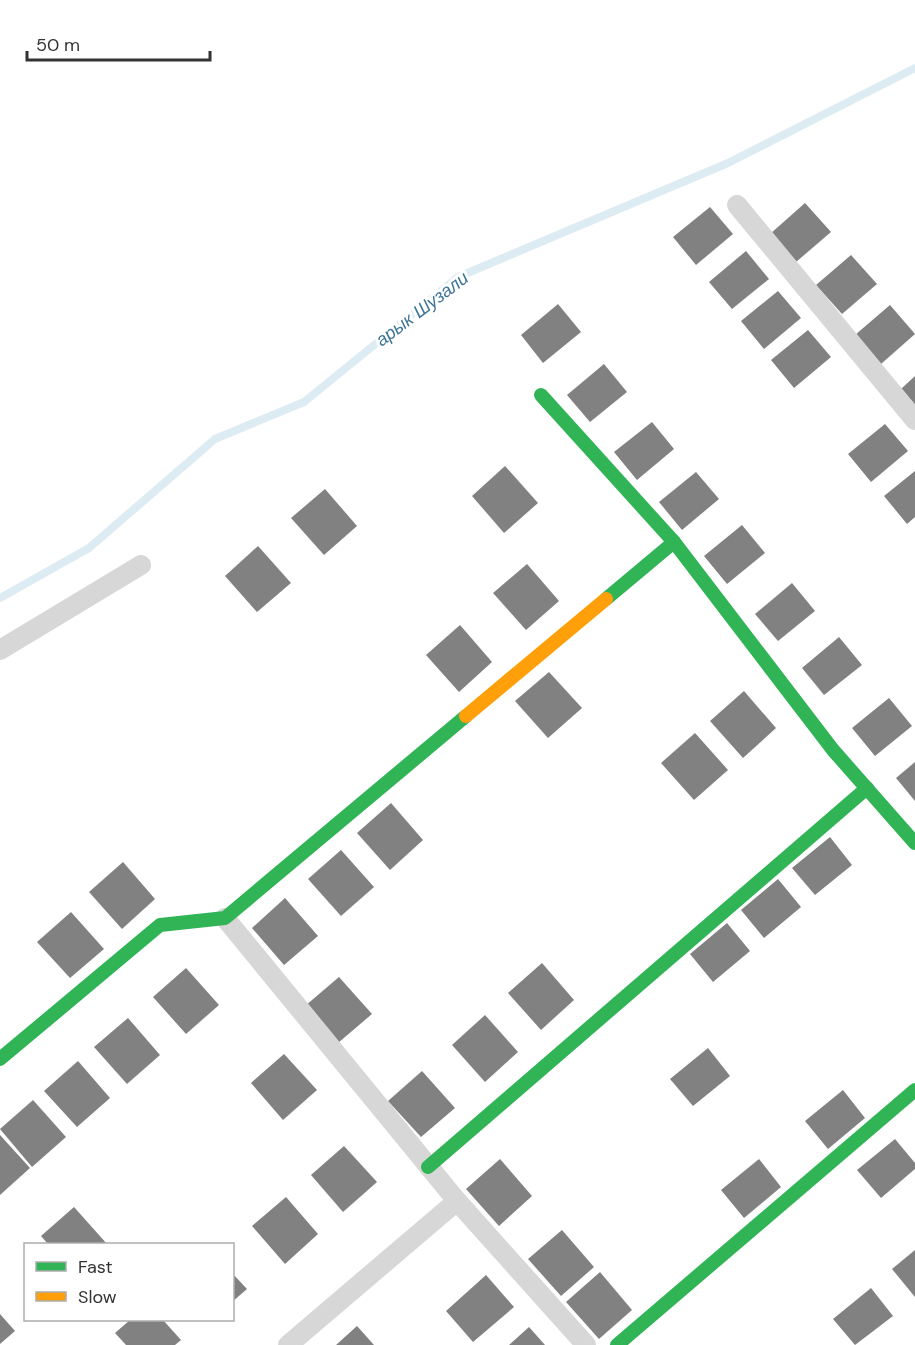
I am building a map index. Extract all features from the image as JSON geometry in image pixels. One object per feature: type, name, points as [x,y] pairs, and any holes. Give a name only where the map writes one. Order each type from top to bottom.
[{"type":"street","points":[[737,206],[915,420]]},
{"type":"street","points":[[541,395],[674,542],[833,750],[915,843]]},
{"type":"street","points":[[0,1059],[160,925],[225,918],[674,542]]},
{"type":"street","points":[[0,650],[141,565]]},
{"type":"street","points":[[428,1167],[867,788]]},
{"type":"street","points":[[225,918],[428,1167],[586,1345]]},
{"type":"street","points":[[617,1345],[915,1090]]},
{"type":"street","points":[[288,1345],[457,1201]]},
{"type":"building","points":[[805,203],[831,232],[796,262],[770,234]]},
{"type":"building","points":[[710,207],[733,234],[696,265],[673,237]]},
{"type":"building","points":[[746,251],[769,279],[732,309],[709,282]]},
{"type":"building","points":[[851,255],[877,284],[842,314],[816,285]]},
{"type":"building","points":[[778,291],[801,318],[764,349],[741,321]]},
{"type":"building","points":[[558,304],[581,332],[543,363],[521,335]]},
{"type":"building","points":[[890,305],[915,334],[881,364],[855,335]]},
{"type":"building","points":[[808,330],[831,357],[794,388],[771,360]]},
{"type":"building","points":[[604,364],[627,392],[590,422],[567,395]]},
{"type":"building","points":[[915,376],[915,405],[901,389]]},
{"type":"building","points":[[652,422],[674,449],[637,480],[614,452]]},
{"type":"building","points":[[885,424],[908,451],[871,482],[848,454]]},
{"type":"building","points":[[505,466],[538,503],[504,533],[472,496]]},
{"type":"building","points":[[915,471],[915,517],[907,524],[884,496]]},
{"type":"building","points":[[696,472],[719,499],[682,530],[659,502]]},
{"type":"building","points":[[325,489],[357,526],[324,555],[291,518]]},
{"type":"building","points":[[742,525],[765,553],[727,584],[704,556]]},
{"type":"building","points":[[258,546],[291,583],[257,612],[225,576]]},
{"type":"building","points":[[527,564],[559,601],[526,630],[493,593]]},
{"type":"building","points":[[792,583],[815,611],[778,641],[755,614]]},
{"type":"building","points":[[460,625],[492,662],[459,692],[426,655]]},
{"type":"building","points":[[839,637],[862,665],[824,695],[802,668]]},
{"type":"building","points":[[549,672],[582,708],[548,738],[515,701]]},
{"type":"building","points":[[744,691],[776,728],[743,758],[710,721]]},
{"type":"building","points":[[889,698],[912,726],[875,756],[852,728]]},
{"type":"building","points":[[695,733],[728,770],[694,800],[661,763]]},
{"type":"building","points":[[915,762],[915,801],[896,778]]},
{"type":"building","points":[[391,803],[423,840],[390,870],[357,833]]},
{"type":"building","points":[[830,837],[852,865],[815,895],[792,868]]},
{"type":"building","points":[[341,850],[374,887],[341,916],[308,879]]},
{"type":"building","points":[[123,862],[155,899],[122,929],[89,892]]},
{"type":"building","points":[[778,879],[801,907],[764,938],[741,910]]},
{"type":"building","points":[[285,898],[318,936],[284,965],[252,928]]},
{"type":"building","points":[[71,912],[104,949],[70,978],[37,942]]},
{"type":"building","points":[[727,923],[750,951],[713,982],[690,954]]},
{"type":"building","points":[[542,963],[574,1000],[541,1030],[508,993]]},
{"type":"building","points":[[186,968],[219,1005],[186,1034],[153,997]]},
{"type":"building","points":[[339,977],[372,1014],[338,1043],[305,1006]]},
{"type":"building","points":[[485,1015],[518,1052],[485,1082],[452,1045]]},
{"type":"building","points":[[128,1018],[160,1055],[127,1084],[94,1047]]},
{"type":"building","points":[[708,1048],[730,1076],[693,1106],[670,1079]]},
{"type":"building","points":[[284,1054],[317,1090],[283,1120],[251,1083]]},
{"type":"building","points":[[78,1061],[110,1098],[77,1127],[44,1091]]},
{"type":"building","points":[[422,1071],[455,1108],[421,1137],[388,1101]]},
{"type":"building","points":[[843,1090],[865,1118],[828,1149],[805,1121]]},
{"type":"building","points":[[33,1100],[66,1137],[32,1167],[0,1129]]},
{"type":"building","points":[[0,1135],[30,1168],[0,1195]]},
{"type":"building","points":[[895,1139],[915,1163],[915,1169],[881,1198],[857,1170]]},
{"type":"building","points":[[344,1146],[377,1182],[343,1212],[311,1175]]},
{"type":"building","points":[[500,1159],[532,1196],[499,1226],[466,1189]]},
{"type":"building","points":[[759,1159],[781,1187],[744,1218],[721,1190]]},
{"type":"building","points":[[286,1197],[318,1234],[285,1264],[252,1226]]},
{"type":"building","points":[[74,1207],[106,1243],[47,1243],[41,1236]]},
{"type":"building","points":[[562,1230],[594,1267],[561,1296],[528,1259]]},
{"type":"building","points":[[915,1250],[915,1297],[892,1269]]},
{"type":"building","points":[[600,1272],[632,1310],[599,1339],[566,1302]]},
{"type":"building","points":[[234,1275],[247,1289],[234,1300]]},
{"type":"building","points":[[486,1275],[514,1307],[473,1342],[446,1311]]},
{"type":"building","points":[[871,1288],[893,1316],[855,1345],[833,1319]]},
{"type":"building","points":[[0,1314],[15,1331],[0,1344]]},
{"type":"building","points":[[129,1321],[164,1321],[181,1340],[175,1345],[126,1345],[115,1333]]},
{"type":"building","points":[[357,1326],[374,1345],[336,1345]]},
{"type":"building","points":[[529,1327],[545,1345],[509,1345]]},
{"type":"waterway","name":"арык Шузали","points":[[0,598],[89,548],[215,439],[304,402],[458,277],[728,163],[915,68]]},
{"type":"traffic: fast","points":[[541,395],[674,542],[833,750],[915,843]]},
{"type":"traffic: fast","points":[[606,599],[674,542]]},
{"type":"traffic: fast","points":[[0,1059],[160,925],[225,918],[466,716]]},
{"type":"traffic: fast","points":[[428,1167],[867,788]]},
{"type":"traffic: fast","points":[[617,1345],[915,1090]]},
{"type":"traffic: slow","points":[[466,716],[606,599]]}]
